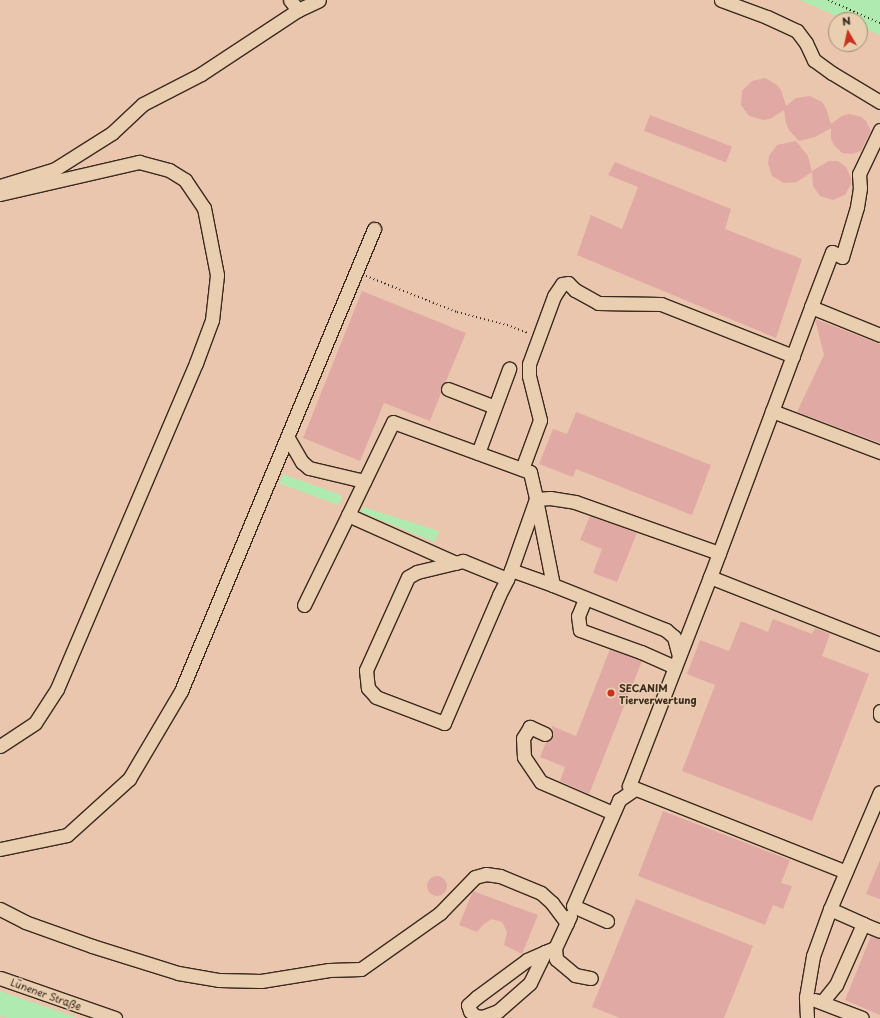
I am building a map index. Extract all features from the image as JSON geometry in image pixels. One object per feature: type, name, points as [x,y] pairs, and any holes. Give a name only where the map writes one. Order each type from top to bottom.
[{"type":"street","points":[[0,186],[55,169],[112,133],[143,104],[201,74],[294,5],[319,0]]},
{"type":"street","points":[[721,0],[767,17],[797,31],[806,43],[814,60],[832,73],[880,102]]},
{"type":"street","points":[[846,872],[629,786],[710,577],[832,252],[842,257],[857,207],[860,188],[859,174],[880,130]]},
{"type":"street","points":[[0,194],[139,162],[169,170],[185,180],[204,208],[217,276],[212,320],[204,341],[57,689],[35,723],[0,746]]},
{"type":"street","points":[[0,849],[67,835],[129,779],[181,691],[374,230]]},
{"type":"street","points":[[522,469],[540,420],[529,376],[529,364],[554,296],[562,284],[568,284],[575,290],[598,303],[661,304],[793,356]]},
{"type":"street","points":[[811,307],[880,335]]},
{"type":"street","points":[[478,453],[509,369]]},
{"type":"street","points":[[448,389],[495,407]]},
{"type":"street","points":[[772,411],[880,452]]},
{"type":"street","points":[[304,605],[393,422],[530,472],[553,585]]},
{"type":"street","points":[[288,438],[302,462],[309,468],[364,481]]},
{"type":"street","points":[[536,499],[550,498],[575,502],[719,553]]},
{"type":"street","points":[[536,499],[509,575],[444,723],[376,697],[368,688],[366,670],[408,577],[417,572],[464,562],[509,575],[553,585],[584,599],[666,630],[674,637],[677,661]]},
{"type":"street","points":[[348,515],[456,563]]},
{"type":"street","points":[[710,577],[880,644]]},
{"type":"street","points":[[584,599],[578,616],[580,630],[641,652],[677,661]]},
{"type":"street","points":[[545,734],[530,727],[523,738],[524,757],[540,782],[613,813]]},
{"type":"street","points":[[550,950],[527,960],[477,997],[468,1005],[470,1011],[475,1016],[482,1017],[498,1011],[530,983],[568,923],[574,907],[573,906],[619,800],[635,789]]},
{"type":"street","points":[[807,1018],[806,997],[813,956],[830,909],[880,792]]},
{"type":"street","points":[[0,909],[25,922],[92,946],[178,973],[218,980],[261,981],[329,970],[361,969],[440,913],[475,877],[486,874],[500,876],[541,893],[552,902],[568,923]]},
{"type":"street","points":[[574,907],[607,921]]},
{"type":"street","points":[[830,909],[880,931]]},
{"type":"street","points":[[822,1002],[836,985],[863,924]]},
{"type":"street","points":[[550,950],[556,958],[575,975],[591,978]]},
{"type":"street","name":"Lünener Straße","points":[[0,978],[115,1018]]},
{"type":"street","points":[[806,997],[862,1018]]},
{"type":"path","points":[[828,0],[880,23]]},
{"type":"path","points":[[356,272],[457,312],[520,329],[538,340]]},
{"type":"green space","points":[[800,0],[880,0],[880,35],[868,30],[868,12],[828,12]]},
{"type":"green space","points":[[283,474],[342,496],[339,505],[280,483]]},
{"type":"green space","points":[[363,507],[439,531],[435,542],[361,512]]},
{"type":"green space","points":[[0,991],[78,1018],[10,1018],[0,1016]]},
{"type":"building","points":[[765,78],[777,85],[781,90],[786,106],[796,98],[810,96],[822,102],[826,108],[831,124],[842,116],[849,114],[861,117],[866,121],[871,131],[861,151],[852,154],[842,153],[834,145],[831,139],[831,128],[815,137],[799,141],[789,130],[786,123],[784,110],[770,119],[763,120],[749,116],[741,105],[742,91],[752,81]]},
{"type":"building","points":[[650,115],[732,147],[726,162],[644,131]]},
{"type":"building","points":[[796,141],[808,156],[812,172],[797,182],[784,183],[772,176],[768,163],[769,156],[777,145]]},
{"type":"building","points":[[829,161],[838,161],[846,167],[851,178],[851,184],[845,195],[833,200],[820,196],[813,186],[812,171]]},
{"type":"building","points":[[615,162],[731,209],[725,229],[802,259],[776,338],[577,255],[591,215],[622,229],[638,187],[608,175]]},
{"type":"building","points":[[362,291],[466,333],[446,381],[441,386],[441,393],[430,421],[384,403],[360,461],[303,438]]},
{"type":"building","points":[[815,319],[880,344],[880,443],[797,412],[824,355]]},
{"type":"building","points":[[576,412],[711,465],[692,515],[576,469],[573,477],[539,464],[553,429],[567,434]]},
{"type":"building","points":[[590,516],[637,533],[617,582],[593,573],[602,549],[580,540]]},
{"type":"building","points":[[773,619],[812,634],[815,628],[830,634],[822,656],[869,674],[812,821],[682,771],[715,685],[687,674],[700,640],[729,651],[741,621],[768,632]]},
{"type":"building","name":"SECANIM Tierverwertung","points":[[610,649],[642,661],[589,794],[560,781],[565,767],[540,757],[546,742],[552,737],[552,726],[576,736]]},
{"type":"building","points":[[663,811],[790,860],[781,883],[792,886],[783,909],[773,905],[765,925],[638,876]]},
{"type":"building","points":[[880,860],[880,899],[866,894]]},
{"type":"building","points":[[433,876],[441,876],[447,882],[447,890],[441,896],[433,896],[427,890],[427,882]]},
{"type":"building","points":[[473,891],[538,915],[522,954],[504,945],[507,932],[502,922],[492,919],[484,924],[477,932],[459,925]]},
{"type":"building","points":[[636,899],[753,946],[724,1018],[620,1018],[592,1007]]},
{"type":"building","points":[[871,936],[880,939],[880,1015],[845,1000]]},
{"type":"place","name":"SECANIM Tierverwertung","points":[[611,693]]}]
